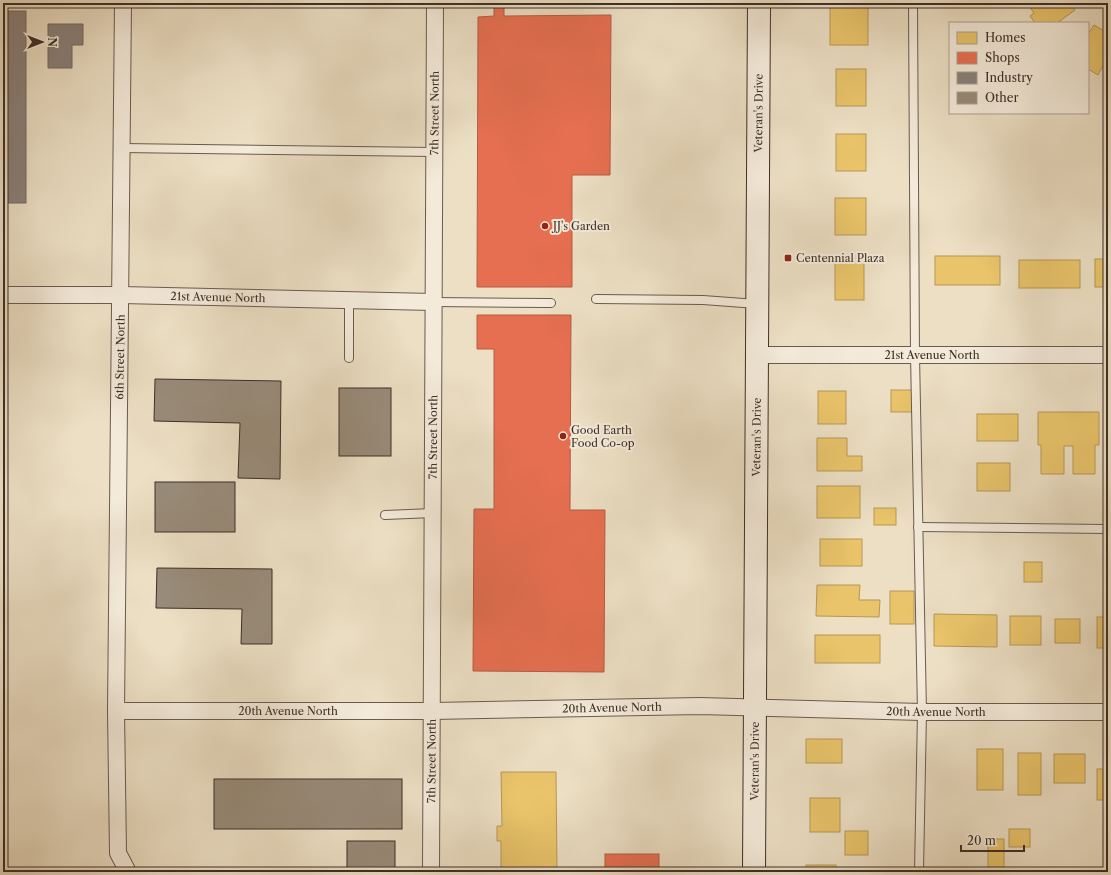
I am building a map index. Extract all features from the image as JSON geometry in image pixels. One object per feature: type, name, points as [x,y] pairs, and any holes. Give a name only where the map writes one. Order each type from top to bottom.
[{"type":"street","name":"6th Street North","points":[[123,3],[116,711],[118,853],[128,872]]},
{"type":"street","name":"7th Street North","points":[[431,872],[435,3]]},
{"type":"street","name":"Veteran's Drive","points":[[754,872],[759,3]]},
{"type":"street","name":"21st Avenue North","points":[[3,295],[121,295],[433,302]]},
{"type":"street","name":"21st Avenue North","points":[[757,355],[1108,355]]},
{"type":"street","name":"20th Avenue North","points":[[116,711],[432,711],[756,706],[922,712],[1108,712]]},
{"type":"lane","points":[[913,3],[915,355],[922,712],[919,872]]},
{"type":"lane","points":[[121,148],[434,152]]},
{"type":"lane","points":[[596,299],[703,300],[757,304]]},
{"type":"lane","points":[[349,300],[349,358]]},
{"type":"lane","points":[[433,302],[550,303]]},
{"type":"lane","points":[[385,515],[433,513]]},
{"type":"lane","points":[[918,527],[1108,529]]},
{"type":"building: Homes","points":[[830,3],[868,3],[868,45],[830,45]]},
{"type":"building: Homes","points":[[1027,3],[1070,3],[1075,10],[1058,22],[1034,22],[1030,16],[1034,13]]},
{"type":"building: Homes","points":[[1094,25],[1108,33],[1108,70],[1103,66],[1098,75],[1089,70],[1089,32]]},
{"type":"building: Homes","points":[[836,69],[866,69],[866,106],[836,106]]},
{"type":"building: Homes","points":[[836,134],[866,134],[866,171],[836,171]]},
{"type":"building: Homes","points":[[835,198],[866,198],[866,235],[835,235]]},
{"type":"building: Homes","points":[[935,256],[1000,256],[1000,285],[935,285]]},
{"type":"building: Homes","points":[[1095,259],[1108,259],[1108,287],[1095,287]]},
{"type":"building: Homes","points":[[1019,260],[1080,260],[1080,288],[1019,288]]},
{"type":"building: Homes","points":[[835,262],[864,262],[864,300],[835,300]]},
{"type":"building: Homes","points":[[891,390],[913,390],[913,412],[891,412]]},
{"type":"building: Homes","points":[[818,391],[846,391],[846,424],[818,424]]},
{"type":"building: Homes","points":[[1038,412],[1099,412],[1099,445],[1095,445],[1095,474],[1073,474],[1073,446],[1064,446],[1064,474],[1041,474],[1041,445],[1038,445]]},
{"type":"building: Homes","points":[[977,414],[1018,414],[1018,441],[977,441]]},
{"type":"building: Homes","points":[[817,438],[847,438],[847,456],[862,456],[862,471],[817,471]]},
{"type":"building: Homes","points":[[977,463],[1010,463],[1010,491],[977,491]]},
{"type":"building: Homes","points":[[817,486],[860,486],[860,518],[817,518]]},
{"type":"building: Homes","points":[[874,508],[896,508],[896,525],[874,525]]},
{"type":"building: Homes","points":[[820,539],[862,539],[862,566],[820,566]]},
{"type":"building: Homes","points":[[1024,562],[1042,562],[1042,582],[1024,582]]},
{"type":"building: Homes","points":[[817,585],[860,585],[859,600],[880,600],[879,617],[816,616]]},
{"type":"building: Homes","points":[[890,591],[914,591],[914,624],[890,624]]},
{"type":"building: Homes","points":[[934,614],[997,615],[997,647],[934,646]]},
{"type":"building: Homes","points":[[1010,616],[1041,616],[1041,645],[1010,645]]},
{"type":"building: Homes","points":[[1097,617],[1108,617],[1108,648],[1097,648]]},
{"type":"building: Homes","points":[[1055,619],[1080,619],[1080,643],[1055,643]]},
{"type":"building: Homes","points":[[815,635],[880,635],[880,663],[815,663]]},
{"type":"building: Homes","points":[[806,739],[842,739],[842,763],[806,763]]},
{"type":"building: Homes","points":[[977,749],[1003,749],[1003,790],[977,790]]},
{"type":"building: Homes","points":[[1018,753],[1041,753],[1041,795],[1018,795]]},
{"type":"building: Homes","points":[[1054,754],[1085,754],[1085,783],[1054,783]]},
{"type":"building: Homes","points":[[1097,769],[1108,769],[1108,800],[1097,800]]},
{"type":"building: Homes","points":[[501,772],[556,772],[557,871],[501,871],[501,841],[497,841],[497,826],[502,826]]},
{"type":"building: Homes","points":[[810,798],[840,798],[840,832],[810,832]]},
{"type":"building: Homes","points":[[1009,829],[1030,829],[1030,847],[1009,847]]},
{"type":"building: Homes","points":[[845,831],[868,831],[868,855],[845,855]]},
{"type":"building: Homes","points":[[988,839],[1004,839],[1004,872],[988,872]]},
{"type":"building: Homes","points":[[806,865],[836,865],[836,872],[806,872]]},
{"type":"building: Shops","points":[[494,5],[504,5],[504,16],[611,15],[610,175],[572,175],[572,287],[477,287],[478,17],[494,16]]},
{"type":"building: Shops","points":[[477,315],[571,315],[570,510],[605,510],[604,672],[473,671],[474,509],[494,509],[494,349],[477,349]]},
{"type":"building: Shops","points":[[605,854],[659,854],[659,872],[605,872]]},
{"type":"building: Industry","points":[[3,11],[26,11],[26,203],[3,203]]},
{"type":"building: Industry","points":[[48,24],[83,24],[83,45],[72,45],[72,68],[48,68]]},
{"type":"building: Other","points":[[155,379],[281,381],[280,479],[238,478],[240,423],[154,421]]},
{"type":"building: Other","points":[[339,388],[391,388],[391,456],[339,456]]},
{"type":"building: Other","points":[[155,482],[235,482],[235,532],[155,532]]},
{"type":"building: Other","points":[[157,568],[272,569],[272,644],[241,644],[242,609],[156,608]]},
{"type":"building: Other","points":[[214,779],[402,779],[402,829],[214,829]]},
{"type":"building: Other","points":[[347,841],[395,841],[395,869],[347,869]]},
{"type":"place","name":"JJ's Garden","points":[[545,226]]},
{"type":"place","name":"Centennial Plaza","points":[[788,258]]},
{"type":"place","name":"Good Earth Food Co-op","points":[[563,436]]}]
